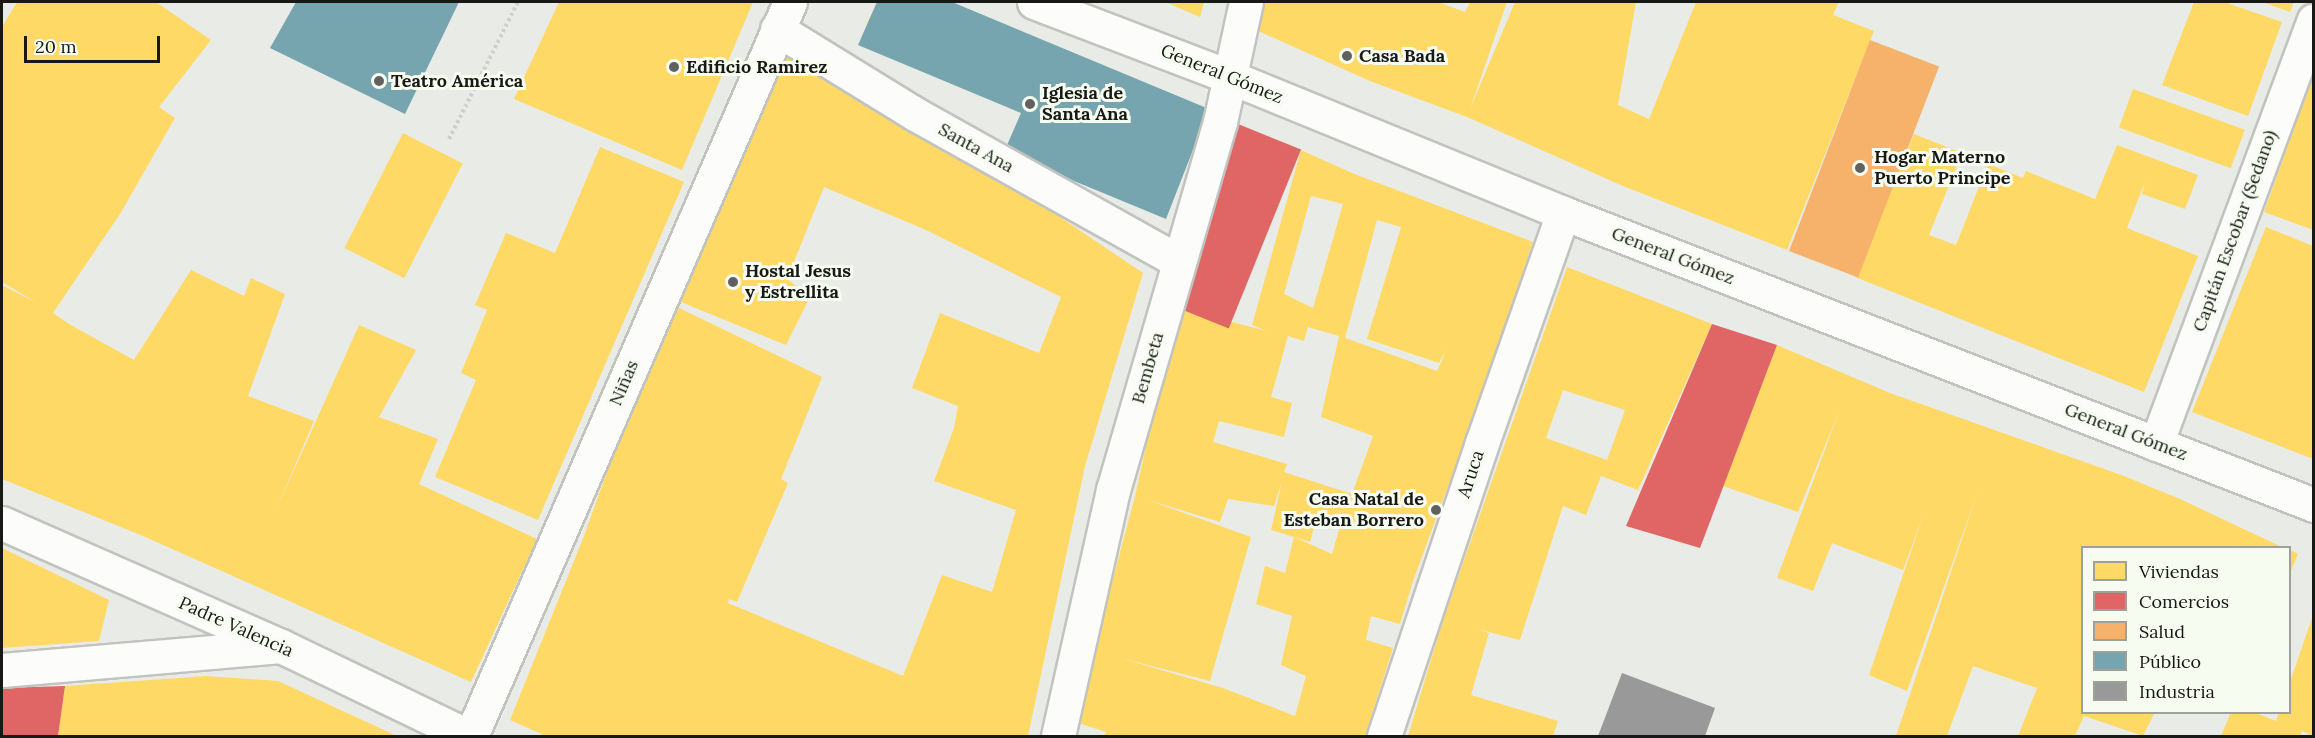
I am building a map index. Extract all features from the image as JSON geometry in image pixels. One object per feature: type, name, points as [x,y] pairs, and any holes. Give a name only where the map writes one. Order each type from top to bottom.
[{"type":"street","name":"General Gómez","points":[[1034,2],[1230,77],[1563,213],[2313,504]]},
{"type":"street","name":"Bembeta","points":[[1058,736],[1113,490],[1220,122],[1246,2]]},
{"type":"street","name":"Santa Ana","points":[[783,15],[915,114],[1178,261]]},
{"type":"street","name":"Niñas","points":[[470,736],[783,15]]},
{"type":"street","name":"Capitán Escobar (Sedano)","points":[[2156,444],[2313,20]]},
{"type":"street","name":"Aruca","points":[[1384,736],[1482,443],[1563,213]]},
{"type":"street","name":"Padre Valencia","points":[[2,523],[281,646],[470,736]]},
{"type":"street","points":[[2,670],[281,646]]},
{"type":"path","points":[[449,139],[518,2]]},
{"type":"building: Viviendas","points":[[17,2],[156,2],[211,40],[159,107],[175,118],[120,214],[53,313],[134,360],[191,270],[244,296],[251,278],[285,294],[248,396],[314,421],[276,510],[359,325],[416,350],[379,417],[438,439],[419,484],[537,539],[471,682],[143,536],[2,479],[2,285],[37,303],[2,282],[2,27]]},
{"type":"building: Viviendas","points":[[559,2],[753,2],[682,170],[514,99]]},
{"type":"building: Viviendas","points":[[877,2],[893,2],[910,9],[897,39],[866,26]]},
{"type":"building: Viviendas","points":[[1165,2],[1204,2],[1200,17]]},
{"type":"building: Viviendas","points":[[1263,2],[1438,2],[1465,12],[1470,2],[1507,2],[1470,109],[1515,2],[1636,2],[1618,105],[1649,119],[1696,2],[1839,2],[1833,15],[1874,31],[1787,250],[1623,186],[1467,117],[1370,81],[1258,31]]},
{"type":"building: Viviendas","points":[[2194,2],[2224,2],[2282,22],[2248,116],[2162,85]]},
{"type":"building: Viviendas","points":[[2262,2],[2294,2],[2290,12]]},
{"type":"building: Viviendas","points":[[781,52],[858,90],[1027,195],[1143,273],[1085,466],[1028,736],[546,736],[510,720],[584,536],[612,458],[675,306],[822,377],[781,479],[788,483],[737,602],[729,599],[728,603],[903,676],[942,575],[992,592],[1016,510],[934,481],[954,428],[958,406],[912,388],[940,313],[1039,353],[1061,297],[926,230],[824,187],[787,279],[810,297],[786,345],[676,300]]},
{"type":"building: Viviendas","points":[[2313,76],[2313,230],[2264,212]]},
{"type":"building: Viviendas","points":[[2133,89],[2245,130],[2231,168],[2119,128]]},
{"type":"building: Viviendas","points":[[403,133],[463,163],[404,278],[344,248]]},
{"type":"building: Viviendas","points":[[1914,134],[1962,153],[1929,235],[1956,245],[1988,164],[2023,178],[2026,171],[2095,199],[2117,145],[2198,175],[2185,209],[2142,194],[2145,182],[2127,228],[2198,256],[2144,392],[1855,277]]},
{"type":"building: Viviendas","points":[[600,147],[684,182],[538,520],[435,477],[476,380],[461,373],[487,310],[475,305],[506,233],[555,253]]},
{"type":"building: Viviendas","points":[[1301,150],[1352,173],[1533,242],[1492,367],[1413,581],[1400,624],[1371,616],[1366,640],[1393,648],[1365,736],[1104,736],[1106,732],[1075,722],[1135,496],[1155,406],[1182,309],[1267,331],[1252,325]],"holes":[[[1311,196],[1343,204],[1313,308],[1284,294]],[[1377,220],[1401,227],[1367,339],[1439,363],[1447,349],[1437,371],[1345,338]],[[1308,327],[1339,336],[1321,417],[1373,436],[1352,494],[1284,472],[1287,464],[1213,442],[1219,421],[1284,437],[1292,403],[1271,397],[1288,336],[1304,341]],[[1282,481],[1271,530],[1294,537],[1285,573],[1265,566],[1256,604],[1292,616],[1281,665],[1306,676],[1295,716],[1223,688],[1120,658],[1210,681],[1251,537],[1148,500],[1220,522],[1228,499],[1274,506]],[[1317,516],[1340,526],[1332,554],[1294,537],[1310,542]]]},
{"type":"building: Viviendas","points":[[2266,227],[2313,246],[2313,459],[2192,412]]},
{"type":"building: Viviendas","points":[[1567,267],[1712,324],[1638,490],[1601,476],[1586,515],[1563,506],[1520,640],[1477,629],[1489,633],[1471,695],[1558,721],[1553,736],[1408,736],[1443,620]],"holes":[[[1563,390],[1625,410],[1607,460],[1546,438]]]},
{"type":"building: Viviendas","points":[[1777,345],[1890,393],[2124,476],[2180,499],[2280,546],[2081,546],[2081,714],[2154,714],[2143,736],[2084,716],[2075,736],[2018,736],[2037,688],[1973,666],[1947,736],[1896,736],[1978,491],[1907,691],[1869,675],[1924,513],[1903,570],[1832,543],[1813,591],[1777,578],[1840,409],[1798,512],[1723,486]]},
{"type":"building: Viviendas","points":[[2,548],[109,600],[99,641],[2,648]]},
{"type":"building: Viviendas","points":[[2291,550],[2298,554],[2291,571]]},
{"type":"building: Viviendas","points":[[2313,615],[2313,736],[2302,731],[2300,736],[2221,736],[2230,714],[2259,714],[2276,721],[2278,714],[2291,714],[2291,679]]},
{"type":"building: Viviendas","points":[[206,676],[278,681],[397,736],[58,736],[65,686]]},
{"type":"building: Comercios","points":[[1238,124],[1301,149],[1229,328],[1166,303]]},
{"type":"building: Comercios","points":[[1712,324],[1777,345],[1700,548],[1626,526]]},
{"type":"building: Comercios","points":[[65,686],[58,736],[2,736],[2,688]]},
{"type":"building: Salud","points":[[1870,40],[1939,67],[1858,278],[1789,251]]},
{"type":"building: Público","name":"Teatro América","points":[[296,2],[459,2],[405,114],[270,48]]},
{"type":"building: Público","name":"Iglesia de Santa Ana","points":[[877,2],[952,2],[1209,109],[1166,219],[1004,152],[1021,113],[858,45]]},
{"type":"building: Industria","points":[[1622,673],[1715,708],[1705,736],[1598,736]]},
{"type":"place","name":"Casa Bada","points":[[1347,56]]},
{"type":"place","name":"Edificio Ramirez","points":[[674,67]]},
{"type":"place","name":"Teatro América","points":[[379,81]]},
{"type":"place","name":"Iglesia de Santa Ana","points":[[1030,104]]},
{"type":"place","name":"Hogar Materno Puerto Principe","points":[[1860,168]]},
{"type":"place","name":"Hostal Jesus y Estrellita","points":[[733,282]]},
{"type":"place","name":"Casa Natal de Esteban Borrero","points":[[1436,510]]}]
